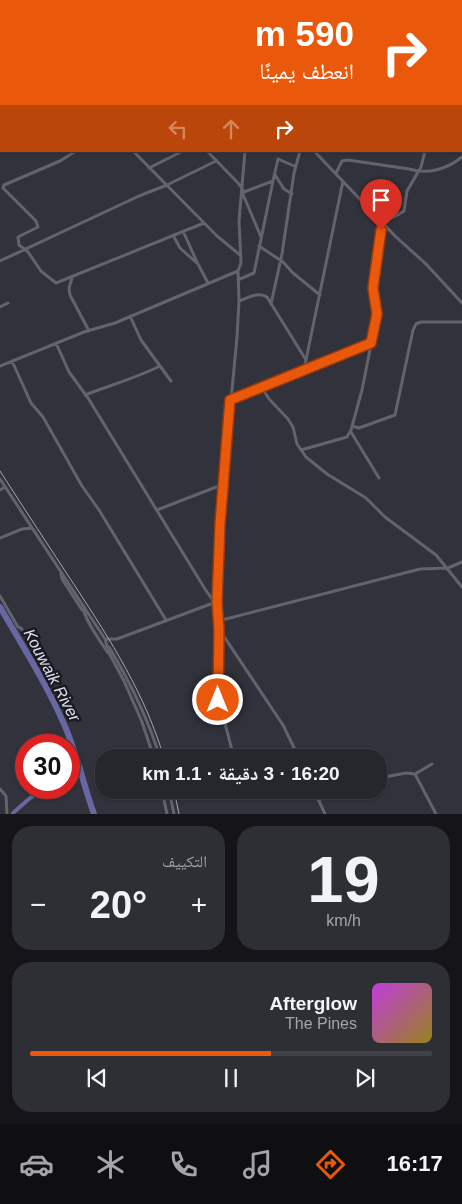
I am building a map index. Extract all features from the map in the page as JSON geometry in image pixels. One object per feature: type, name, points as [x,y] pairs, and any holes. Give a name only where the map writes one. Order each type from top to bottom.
[{"type":"street","points":[[74,152],[60,161],[4,185],[3,188],[36,221],[38,227],[18,237],[19,245],[25,249],[41,271],[56,283],[73,278],[204,223]]},
{"type":"street","points":[[134,152],[204,223],[240,256]]},
{"type":"street","points":[[149,168],[180,152]]},
{"type":"street","points":[[208,152],[239,184],[261,237]]},
{"type":"street","points":[[232,749],[218,700],[219,629],[216,602],[230,400],[235,366],[239,302],[238,271],[240,268],[239,221],[245,152]]},
{"type":"street","points":[[271,304],[300,152]]},
{"type":"street","points":[[315,152],[462,303]]},
{"type":"street","points":[[301,450],[343,438],[349,435],[351,431],[377,314],[373,288],[379,238],[384,222],[389,217],[404,210],[407,191],[418,172],[425,152]]},
{"type":"street","points":[[336,173],[342,161],[348,160],[409,168],[418,172],[439,170],[455,163],[462,157]]},
{"type":"street","points":[[239,279],[254,273],[278,159],[294,166],[296,165]]},
{"type":"street","points":[[0,261],[216,161]]},
{"type":"street","points":[[274,176],[284,189],[292,194]]},
{"type":"street","points":[[304,370],[343,180]]},
{"type":"street","points":[[242,191],[244,192],[273,181]]},
{"type":"street","points":[[183,231],[208,283]]},
{"type":"street","points":[[173,235],[180,248],[198,264]]},
{"type":"street","points":[[259,246],[280,260],[320,295]]},
{"type":"street","points":[[0,366],[130,316],[238,271]]},
{"type":"street","points":[[73,278],[69,288],[70,295],[89,331]]},
{"type":"street","points":[[239,302],[261,294],[266,297],[306,360]]},
{"type":"street","points":[[0,307],[8,303]]},
{"type":"street","points":[[130,316],[141,340],[171,381]]},
{"type":"street","points":[[352,426],[359,428],[392,418],[395,415],[413,330],[416,324],[421,322],[462,322]]},
{"type":"street","points":[[56,343],[69,372],[157,510],[205,590],[216,602]]},
{"type":"street","points":[[230,400],[371,343]]},
{"type":"street","points":[[12,361],[31,402],[166,620]]},
{"type":"street","points":[[85,395],[140,376],[160,366]]},
{"type":"street","points":[[262,387],[270,400],[290,422],[297,444],[306,457],[327,474],[366,498],[385,517],[436,555],[462,587]]},
{"type":"street","points":[[351,431],[379,478]]},
{"type":"street","points":[[0,479],[122,668],[141,707],[157,749]]},
{"type":"street","points":[[157,510],[224,484]]},
{"type":"street","points":[[0,490],[5,486]]},
{"type":"street","points":[[0,538],[22,529],[32,528]]},
{"type":"street","points":[[218,621],[420,569],[448,568],[462,562]]},
{"type":"street","points":[[61,572],[62,579],[109,653],[133,700],[151,749]]},
{"type":"street","points":[[0,596],[18,627],[26,634],[37,653]]},
{"type":"street","points":[[105,639],[117,639],[216,602]]},
{"type":"street","points":[[83,605],[83,610]]},
{"type":"street","points":[[219,629],[283,725],[295,749]]},
{"type":"street","points":[[218,642],[222,638],[226,639]]},
{"type":"street","points":[[108,644],[109,653]]},
{"type":"street","points":[[387,777],[406,773],[415,774],[432,764]]},
{"type":"street","points":[[415,774],[436,814]]},
{"type":"street","points":[[0,789],[6,796],[7,814]]},
{"type":"street","points":[[164,799],[167,814]]},
{"type":"street","points":[[171,799],[174,814]]},
{"type":"street","points":[[318,800],[325,814]]},
{"type":"waterway","name":"Kouwaik River","points":[[0,607],[42,679],[64,724],[73,746],[94,814]]},
{"type":"waterway","points":[[13,813],[29,799]]},
{"type":"railway","points":[[0,471],[114,648],[137,690],[161,749]]},
{"type":"railway","points":[[176,799],[179,814]]},
{"type":"route","points":[[218,700],[219,629],[217,602],[220,524],[230,400],[371,343],[377,314],[373,288],[381,230]]}]
